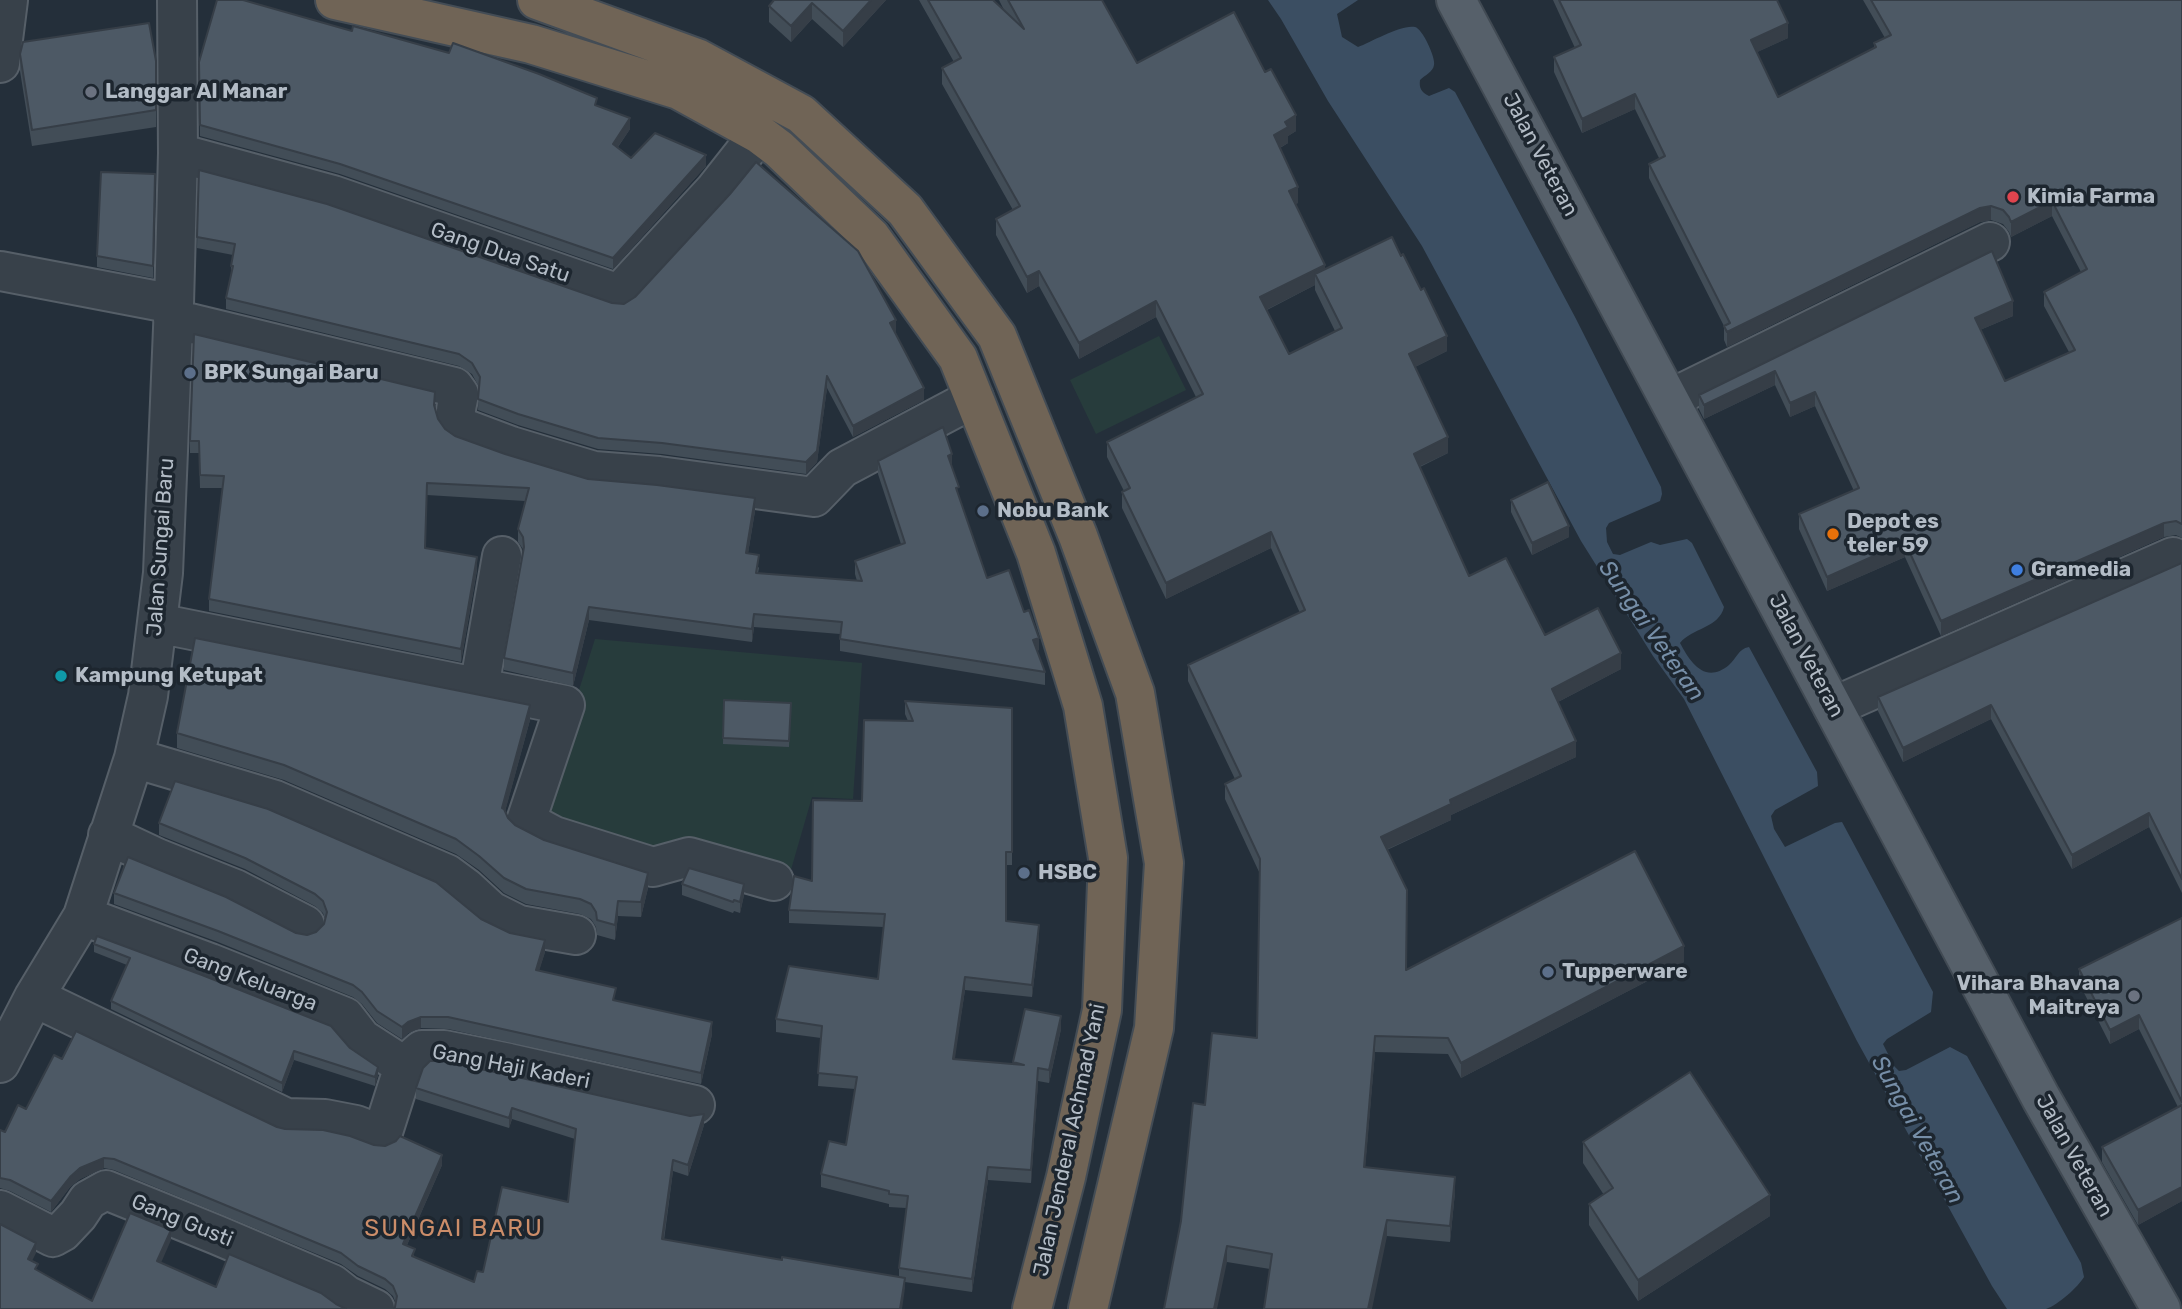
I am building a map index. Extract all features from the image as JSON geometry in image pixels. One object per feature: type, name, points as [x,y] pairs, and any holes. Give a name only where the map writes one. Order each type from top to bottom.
[{"type":"highway","name":"Jalan Jenderal Achmad Yani","points":[[335,0],[531,44],[642,78],[679,90],[759,134],[779,149],[871,237],[958,358],[1036,553],[1083,706],[1108,858],[1102,1010],[1066,1178],[1032,1309]]},
{"type":"highway","points":[[537,0],[697,58],[801,114],[905,210],[997,335],[1078,536],[1135,693],[1164,863],[1154,1028],[1088,1309]]},
{"type":"main road","name":"Jalan Veteran","points":[[1456,0],[2041,1098],[2161,1309]]},
{"type":"street","points":[[0,63],[8,0]]},
{"type":"street","name":"Jalan Sungai Baru","points":[[0,1063],[34,997],[83,916],[134,758],[148,696],[163,573],[174,312],[178,153],[177,0]]},
{"type":"street","name":"Gang Dua Satu","points":[[178,153],[333,195],[619,293],[714,191],[759,134]]},
{"type":"street","points":[[1670,399],[1990,242]]},
{"type":"street","points":[[0,271],[174,312],[454,387],[459,394],[457,424],[463,428],[511,446],[594,471],[659,476],[814,497],[842,468],[974,398]]},
{"type":"street","points":[[479,688],[502,556]]},
{"type":"street","points":[[1833,707],[2173,557]]},
{"type":"street","points":[[157,623],[565,705],[526,821],[554,836],[653,867],[689,857],[774,881]]},
{"type":"street","points":[[134,758],[275,800],[447,874],[491,911],[519,925],[576,935]]},
{"type":"street","points":[[108,835],[235,889],[305,925]]},
{"type":"street","name":"Gang Keluarga","points":[[83,916],[345,1017],[362,1040],[404,1066]]},
{"type":"street","name":"Gang Haji Kaderi","points":[[34,997],[286,1118],[325,1119],[356,1125],[382,1135],[404,1066],[422,1050],[444,1050],[509,1063],[695,1105]]},
{"type":"street","name":"Gang Gusti","points":[[0,1210],[52,1237],[69,1225],[88,1200],[106,1191],[305,1272],[375,1309]]},
{"type":"green space","points":[[1159,336],[1186,390],[1096,434],[1070,380]]},
{"type":"green space","points":[[595,639],[862,663],[853,799],[812,797],[788,880],[663,863],[538,821]]},
{"type":"water","name":"Sungai Veteran","points":[[1268,0],[1358,0],[1337,14],[1342,37],[1358,47],[1409,27],[1418,29],[1425,38],[1434,65],[1420,80],[1421,90],[1429,96],[1449,88],[1455,92],[1575,317],[1661,487],[1660,501],[1609,523],[1606,528],[1607,542],[1613,554],[1620,555],[1651,542],[1660,545],[1687,539],[1692,543],[1724,607],[1711,624],[1680,643],[1699,669],[1713,673],[1729,665],[1740,652],[1749,647],[1817,772],[1818,786],[1775,810],[1771,816],[1774,829],[1785,847],[1842,822],[1933,992],[1931,1012],[1883,1044],[1899,1071],[1950,1047],[1967,1056],[2081,1263],[2084,1277],[2056,1304],[2046,1309],[2007,1309],[1992,1286],[1857,1041],[1684,699],[1653,656],[1581,541],[1422,246],[1328,101]]},
{"type":"building","points":[[217,0],[243,0],[352,31],[353,26],[449,53],[453,43],[597,98],[595,105],[630,118],[613,144],[631,158],[655,133],[706,155],[613,258],[340,164],[200,125],[199,62]]},
{"type":"building","points":[[774,0],[871,0],[843,31],[812,3],[791,26],[769,6]]},
{"type":"building","points":[[928,0],[993,0],[1024,29],[1008,0],[1102,0],[1137,63],[1234,12],[1265,72],[1271,69],[1296,115],[1285,122],[1288,127],[1274,135],[1298,187],[1289,191],[1325,265],[1260,297],[1289,354],[1342,328],[1315,274],[1392,237],[1421,290],[1424,288],[1447,336],[1409,354],[1448,437],[1414,454],[1469,576],[1506,558],[1545,635],[1598,608],[1621,653],[1552,689],[1576,741],[1450,800],[1451,804],[1381,837],[1407,890],[1406,970],[1635,851],[1684,946],[1461,1063],[1448,1038],[1375,1036],[1364,1167],[1455,1177],[1450,1226],[1387,1220],[1368,1309],[1264,1309],[1272,1254],[1227,1246],[1214,1309],[1164,1309],[1181,1221],[1193,1103],[1205,1105],[1212,1033],[1257,1038],[1260,859],[1225,784],[1241,776],[1188,665],[1305,610],[1271,532],[1166,583],[1122,492],[1130,488],[1107,442],[1203,394],[1156,301],[1079,343],[1039,271],[1027,277],[996,219],[1020,206],[942,68],[961,58]]},
{"type":"building","points":[[1559,0],[1777,0],[1788,23],[1751,40],[1778,97],[1876,47],[1874,43],[1891,35],[1871,0],[2182,0],[2182,524],[2176,521],[2164,523],[1941,621],[1905,542],[1827,577],[1799,514],[1859,488],[1815,392],[1790,403],[1775,371],[1704,405],[1699,395],[1992,251],[2013,301],[1975,318],[2005,381],[2075,350],[2044,292],[2087,269],[2052,201],[2011,222],[2003,210],[1991,206],[1980,208],[1727,332],[1724,326],[1730,323],[1649,164],[1665,156],[1635,94],[1582,119],[1554,57],[1581,45]]},
{"type":"building","name":"Langgar Al Manar","points":[[149,23],[156,61],[156,110],[32,130],[20,54],[23,42]]},
{"type":"building","points":[[756,162],[858,251],[896,320],[890,323],[924,388],[853,426],[827,376],[817,451],[806,462],[662,443],[598,438],[518,414],[478,399],[480,377],[472,363],[459,354],[226,298],[235,244],[197,237],[199,170],[327,204],[612,303],[624,304],[635,297]]},
{"type":"building","points":[[101,172],[155,174],[153,266],[97,256]]},
{"type":"building","points":[[194,334],[435,392],[434,405],[438,419],[445,429],[455,436],[588,479],[755,498],[746,553],[759,555],[756,573],[862,581],[855,561],[905,543],[878,461],[943,427],[952,454],[948,456],[959,487],[956,488],[987,578],[1009,570],[1024,612],[1029,610],[1039,638],[1033,640],[1045,672],[840,639],[842,622],[754,614],[752,629],[589,607],[573,673],[504,658],[524,547],[523,537],[518,529],[529,488],[427,483],[425,548],[477,557],[461,649],[209,599],[224,476],[200,475],[199,441],[190,441]]},
{"type":"building","points":[[1548,482],[1569,526],[1532,543],[1511,500]]},
{"type":"building","points":[[2182,563],[2182,879],[2149,813],[2072,855],[1991,705],[1903,748],[1878,697]]},
{"type":"building","points":[[195,638],[530,705],[502,808],[515,825],[544,840],[648,873],[641,902],[618,901],[615,925],[597,920],[591,904],[580,899],[526,889],[504,878],[456,839],[284,765],[177,733]]},
{"type":"building","points":[[724,700],[791,703],[789,741],[723,738]]},
{"type":"building","points":[[905,701],[1012,708],[1012,852],[1006,852],[1006,921],[1039,925],[1032,985],[965,977],[953,1059],[1024,1065],[1013,1062],[1025,1009],[1061,1016],[1049,1070],[1038,1068],[1031,1170],[988,1167],[972,1279],[899,1268],[908,1196],[889,1194],[889,1191],[821,1174],[829,1141],[846,1145],[857,1077],[818,1073],[822,1026],[776,1019],[789,966],[878,979],[885,914],[789,910],[794,876],[812,881],[813,800],[862,801],[864,720],[913,721]]},
{"type":"building","points":[[175,781],[268,809],[436,882],[481,919],[510,933],[545,940],[536,970],[616,988],[613,1000],[712,1022],[701,1073],[448,1017],[421,1017],[402,1027],[377,1011],[353,985],[114,893],[128,857],[226,897],[296,933],[307,935],[316,932],[324,924],[327,912],[323,901],[315,894],[245,858],[159,823]]},
{"type":"building","points":[[689,868],[744,884],[740,902],[682,884]]},
{"type":"building","name":"Vihara Bhavana Maitreya","points":[[2182,918],[2182,1102],[2139,1015],[2110,1030],[2079,969]]},
{"type":"building","points":[[97,936],[331,1026],[350,1048],[378,1067],[375,1077],[294,1051],[282,1083],[111,1001],[130,958],[94,944]]},
{"type":"building","points":[[76,1031],[277,1127],[323,1130],[385,1146],[400,1136],[442,1155],[403,1244],[415,1249],[412,1256],[474,1282],[477,1271],[483,1272],[502,1187],[568,1202],[576,1129],[512,1108],[509,1118],[416,1088],[423,1068],[430,1061],[504,1074],[690,1116],[704,1114],[688,1165],[673,1160],[662,1239],[905,1278],[900,1309],[394,1309],[397,1296],[393,1286],[341,1253],[114,1159],[104,1158],[80,1168],[51,1201],[10,1180],[0,1178],[0,1130],[5,1132],[18,1105],[26,1109],[54,1055],[62,1059]]},
{"type":"building","points":[[1690,1072],[1770,1195],[1638,1280],[1589,1204],[1613,1188],[1583,1142]]},
{"type":"building","points":[[2182,1105],[2182,1187],[2138,1210],[2102,1147]]},
{"type":"building","points":[[130,1213],[171,1230],[157,1261],[216,1287],[229,1254],[321,1293],[346,1309],[0,1309],[0,1224],[36,1243],[28,1259],[38,1264],[35,1269],[92,1301]]},
{"type":"place","name":"Langgar Al Manar","points":[[91,92]]},
{"type":"place","name":"Kimia Farma","points":[[2013,197]]},
{"type":"place","name":"BPK Sungai Baru","points":[[190,373]]},
{"type":"place","name":"Nobu Bank","points":[[983,511]]},
{"type":"place","name":"Depot es teler 59","points":[[1833,534]]},
{"type":"place","name":"Gramedia","points":[[2017,570]]},
{"type":"place","name":"Kampung Ketupat","points":[[61,676]]},
{"type":"place","name":"HSBC","points":[[1024,873]]},
{"type":"place","name":"Tupperware","points":[[1548,972]]},
{"type":"place","name":"Vihara Bhavana Maitreya","points":[[2134,996]]},
{"type":"district","name":"SUNGAI BARU","points":[[454,1229]]}]
